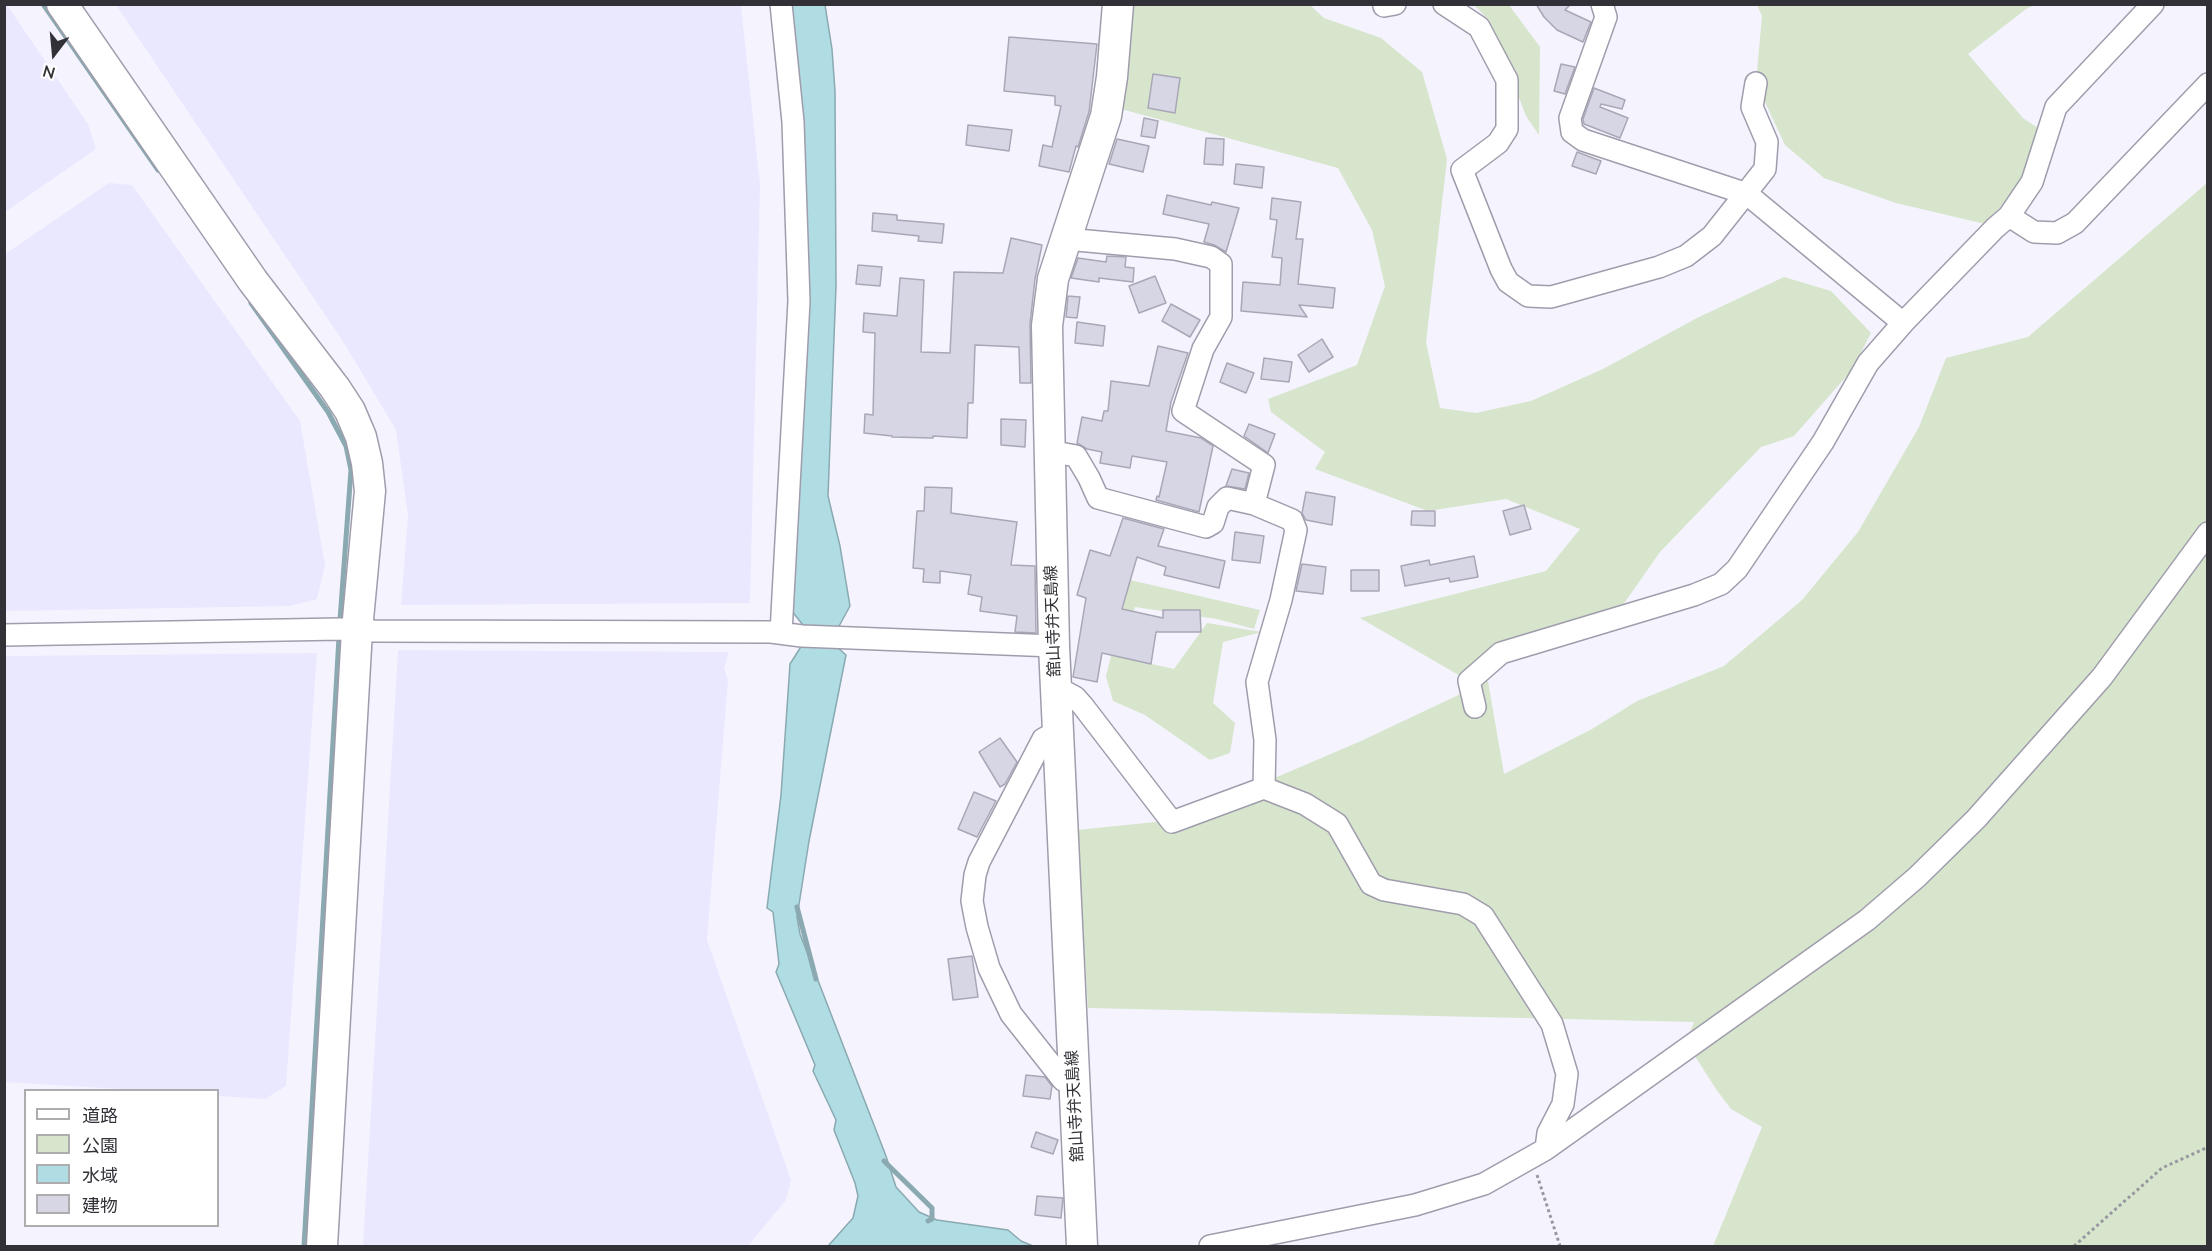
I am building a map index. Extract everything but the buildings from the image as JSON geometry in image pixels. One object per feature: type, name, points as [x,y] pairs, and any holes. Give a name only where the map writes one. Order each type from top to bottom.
[{"type":"street","points":[[62,4],[253,281],[335,388],[350,411],[361,437],[367,463],[370,490],[357,630],[322,1246]]},
{"type":"street","points":[[781,4],[794,122],[799,301],[781,633]]},
{"type":"street","name":"舘山寺弁天島線","points":[[1082,1246],[1054,646],[1048,310],[1053,279],[1106,116],[1112,77],[1118,4]]},
{"type":"street","points":[[1444,4],[1479,27],[1506,80],[1507,129],[1498,142],[1462,170],[1501,269],[1508,282],[1528,296],[1551,297],[1659,267],[1686,256],[1712,236],[1765,169],[1767,142],[1752,106],[1755,83]]},
{"type":"street","points":[[1602,4],[1606,17],[1570,118],[1572,132],[1583,140],[1747,194],[1903,323]]},
{"type":"street","points":[[1475,706],[1469,681],[1501,653],[1694,595],[1721,584],[1737,570],[1823,442],[1868,363],[1903,323],[2009,216],[2032,182],[2056,107],[2153,4]]},
{"type":"street","points":[[2009,216],[2034,232],[2057,233],[2074,224],[2208,84]]},
{"type":"street","points":[[1066,239],[1175,249],[1211,257],[1221,264],[1221,317],[1203,349],[1184,411],[1264,465],[1254,504]]},
{"type":"street","points":[[1049,451],[1076,456],[1098,498],[1206,527],[1213,524],[1218,507],[1227,498],[1254,504],[1292,520],[1296,530],[1281,600],[1257,682],[1265,740],[1264,788]]},
{"type":"street","points":[[1210,1246],[1415,1205],[1484,1184],[1539,1154],[1867,920],[1917,877],[1976,819],[2102,677],[2208,533]]},
{"type":"street","points":[[4,635],[357,630],[781,633],[838,638],[1054,646]]},
{"type":"street","points":[[1056,687],[1075,697],[1083,706],[1172,822],[1264,788],[1305,804],[1338,824],[1371,884],[1384,890],[1463,904],[1483,916],[1552,1024],[1567,1074],[1563,1104],[1539,1154]]},
{"type":"street","points":[[1058,731],[1043,739],[982,856],[975,875],[972,901],[977,927],[990,968],[1011,1014],[1063,1080],[1075,1084]]},
{"type":"path","points":[[2074,1246],[2162,1168],[2208,1147]]},
{"type":"path","points":[[1539,1154],[1560,1246]]},
{"type":"shaded area","points":[[4,5],[7,5],[88,124],[96,149],[5,212]]},
{"type":"shaded area","points":[[116,5],[741,5],[760,185],[750,603],[401,605],[408,516],[396,430],[344,343]]},
{"type":"shaded area","points":[[109,183],[132,185],[300,421],[325,565],[317,599],[290,606],[5,611],[5,254]]},
{"type":"shaded area","points":[[398,650],[729,652],[724,668],[728,680],[707,940],[791,1180],[786,1200],[748,1246],[363,1246]]},
{"type":"shaded area","points":[[317,653],[286,1086],[265,1099],[219,1096],[219,1089],[120,1089],[5,1082],[5,656]]},
{"type":"green space","points":[[1131,5],[1310,5],[1324,18],[1381,38],[1422,72],[1447,159],[1426,342],[1440,408],[1476,413],[1531,401],[1603,369],[1697,318],[1784,277],[1831,291],[1871,333],[1852,370],[1794,436],[1761,447],[1660,552],[1618,612],[1544,632],[1469,681],[1360,618],[1546,571],[1580,529],[1506,499],[1428,511],[1315,469],[1325,452],[1271,412],[1268,399],[1357,365],[1385,286],[1372,230],[1338,168],[1121,109]]},
{"type":"green space","points":[[1474,5],[1509,5],[1540,47],[1539,135],[1526,116],[1489,20]]},
{"type":"green space","points":[[1757,5],[2035,5],[2026,9],[1968,54],[2023,118],[2038,128],[2023,182],[1985,224],[1896,203],[1824,178],[1785,145],[1756,83],[1762,16]]},
{"type":"green space","points":[[2207,183],[2207,1246],[1713,1246],[1762,1127],[1731,1109],[1716,1089],[1686,1042],[1694,1022],[1088,1008],[1077,830],[1172,822],[1361,741],[1488,681],[1504,774],[1592,729],[1637,701],[1724,666],[1802,600],[1858,532],[1919,427],[1946,358],[2028,337]]},
{"type":"green space","points":[[1130,580],[1260,610],[1254,629],[1217,619],[1135,607],[1121,657],[1174,669],[1207,623],[1262,632],[1223,642],[1213,703],[1235,723],[1230,753],[1210,760],[1145,715],[1113,701],[1106,676]]},
{"type":"water","points":[[789,5],[825,5],[832,49],[835,91],[836,286],[828,496],[840,546],[850,606],[838,628],[836,646],[846,655],[809,841],[797,917],[800,934],[896,1187],[919,1212],[937,1220],[1008,1230],[1021,1241],[1033,1246],[828,1246],[853,1218],[858,1196],[834,1130],[836,1120],[813,1071],[815,1065],[776,972],[779,964],[773,912],[767,908],[781,795],[790,664],[802,645],[803,625],[791,610],[801,462],[806,235],[801,96]]},
{"type":"waterway","points":[[43,4],[158,170]]},
{"type":"waterway","points":[[251,303],[328,412],[346,446],[351,470],[340,620]]},
{"type":"waterway","points":[[304,1246],[339,637]]},
{"type":"waterway","points":[[797,907],[816,979]]},
{"type":"waterway","points":[[884,1161],[932,1208],[932,1219],[928,1221]]}]
